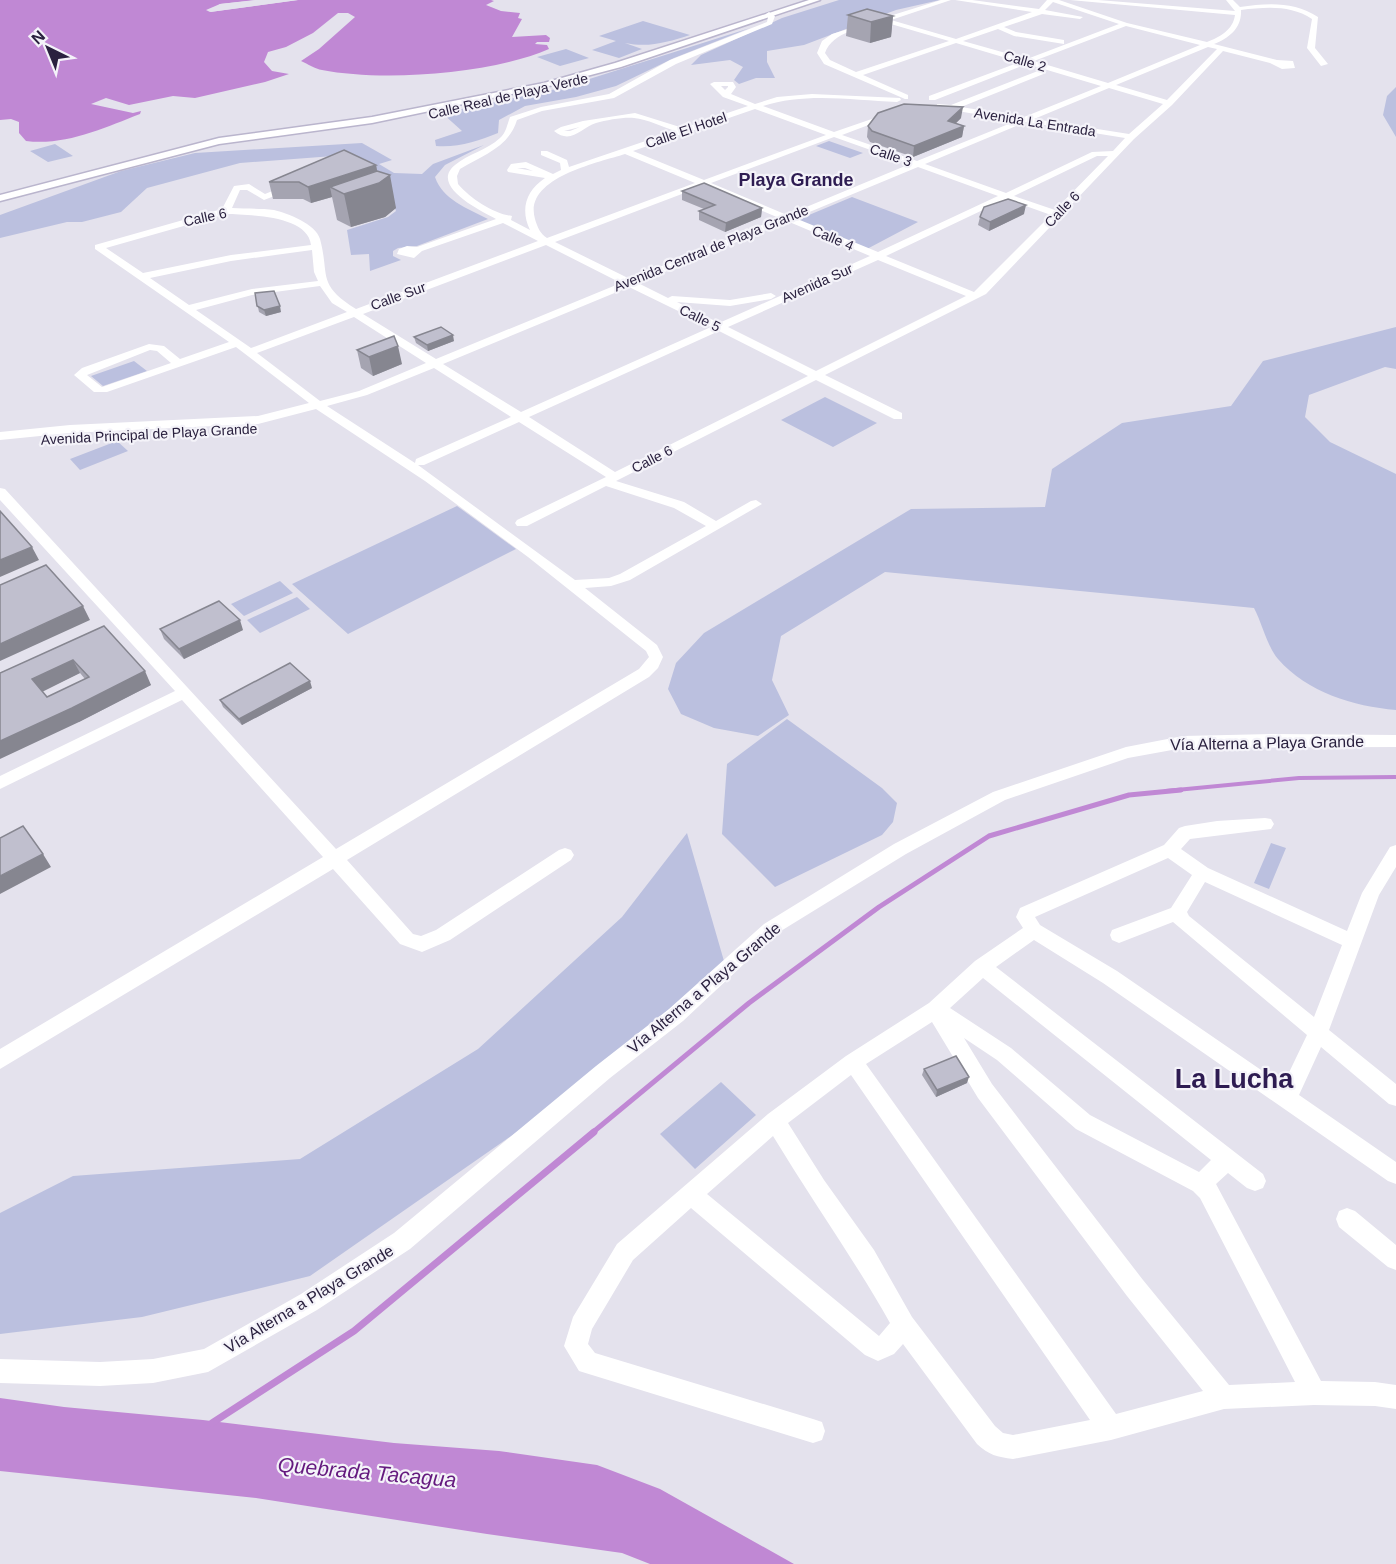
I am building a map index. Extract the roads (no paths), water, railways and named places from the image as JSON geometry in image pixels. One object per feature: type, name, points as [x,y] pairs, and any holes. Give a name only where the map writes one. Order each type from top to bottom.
[{"type":"street","name":"Calle Real de Playa Verde","points":[[0,198],[178,153],[427,113],[522,92],[621,66],[816,0]]},
{"type":"street","name":"Calle Real de Playa Verde","points":[[776,13],[829,0]]},
{"type":"street","points":[[948,0],[832,36],[821,53],[827,62],[908,97],[932,98],[1125,24]]},
{"type":"street","points":[[958,0],[1125,24]]},
{"type":"street","points":[[856,75],[1040,12],[1052,0],[1125,24],[1276,62]]},
{"type":"street","points":[[1066,0],[1239,11],[1277,6],[1310,14],[1316,18],[1311,48],[1324,64]]},
{"type":"street","points":[[1229,0],[1239,11]]},
{"type":"street","name":"Avenida Central de Playa Grande","points":[[363,393],[627,282],[1208,45],[1228,34],[1237,24],[1239,11]]},
{"type":"street","name":"Calle 5","points":[[776,13],[770,23],[673,62],[611,96],[533,111],[513,119],[507,137],[465,161],[452,174],[453,183],[459,191],[503,220],[898,416]]},
{"type":"street","name":"Calle 2","points":[[881,20],[1169,103]]},
{"type":"street","points":[[997,26],[1014,34],[1061,42]]},
{"type":"street","name":"Calle 6","points":[[140,277],[98,250],[101,245],[226,211],[273,213],[289,219],[310,231],[315,237],[319,272],[323,283],[336,301],[519,418],[610,480],[982,292],[1131,137],[1169,103],[1222,48]]},
{"type":"street","points":[[950,108],[1043,71]]},
{"type":"street","name":"Calle 3","points":[[726,95],[1057,214]]},
{"type":"street","name":"Calle El Hotel","points":[[528,207],[529,198],[537,188],[566,171],[754,106],[802,96],[908,97]]},
{"type":"street","name":"Calle Sur","points":[[250,352],[904,108],[898,104],[908,97]]},
{"type":"street","name":"Avenida La Entrada","points":[[932,98],[939,103],[934,108],[950,108],[1131,137]]},
{"type":"street","points":[[590,123],[638,116],[682,131]]},
{"type":"street","name":"Calle 4","points":[[626,151],[974,296]]},
{"type":"street","points":[[544,153],[564,162],[566,171]]},
{"type":"street","name":"Avenida Sur","points":[[420,462],[878,256],[1095,154],[1116,153]]},
{"type":"street","points":[[226,211],[237,188],[249,187],[264,197],[301,182]]},
{"type":"street","points":[[417,250],[520,214],[528,207]]},
{"type":"street","points":[[528,207],[530,221],[544,241]]},
{"type":"street","points":[[140,277],[231,258],[316,247]]},
{"type":"street","points":[[0,1060],[644,673],[656,657],[652,648],[573,585],[331,405],[140,277]]},
{"type":"street","points":[[188,309],[252,292],[323,283]]},
{"type":"street","points":[[651,294],[679,300],[730,303],[799,291]]},
{"type":"street","points":[[178,363],[160,348],[149,347],[86,370],[80,375],[98,390],[103,390],[237,343]]},
{"type":"street","name":"Avenida Principal de Playa Grande","points":[[0,444],[111,435],[234,432],[291,422],[363,393]]},
{"type":"street","name":"Avenida Principal de Playa Grande","points":[[0,436],[89,428],[227,424],[331,405]]},
{"type":"street","points":[[522,523],[610,480],[678,505],[715,526]]},
{"type":"street","points":[[0,492],[407,939],[422,944],[443,935],[565,855]]},
{"type":"street","points":[[573,585],[612,582],[625,577],[756,504]]},
{"type":"street","points":[[0,783],[184,693]]},
{"type":"street","name":"Vía Alterna a Playa Grande","points":[[0,1371],[100,1374],[153,1371],[207,1360],[299,1308],[402,1241],[603,1072],[676,1015],[770,929],[900,849],[999,796],[1126,753],[1183,742],[1396,741]]},
{"type":"street","points":[[1265,824],[1217,827],[1185,833],[1170,850],[1031,910],[1026,913],[1025,918],[1034,930],[1110,977],[1396,1174]]},
{"type":"street","points":[[1170,850],[1202,873],[1351,941]]},
{"type":"street","points":[[1287,1097],[1318,1032],[1371,893],[1396,852]]},
{"type":"street","points":[[1119,935],[1177,913],[1202,873]]},
{"type":"street","points":[[1177,913],[1183,921],[1396,1097]]},
{"type":"street","points":[[813,1431],[587,1363],[576,1346],[580,1325],[626,1252],[775,1121],[853,1062],[936,1009],[982,967],[1034,930]]},
{"type":"street","points":[[982,967],[1256,1181]]},
{"type":"street","points":[[936,1009],[1004,1054],[1083,1122],[1201,1184],[1208,1191],[1314,1393]]},
{"type":"street","points":[[936,1009],[985,1091],[1135,1288],[1224,1397]]},
{"type":"street","points":[[853,1062],[1111,1428]]},
{"type":"street","points":[[775,1121],[816,1186],[866,1257],[904,1325],[986,1435],[997,1445],[1013,1446],[1111,1428],[1224,1397],[1314,1393],[1375,1394],[1396,1397]]},
{"type":"street","points":[[1201,1184],[1228,1158]]},
{"type":"street","points":[[692,1195],[873,1347],[878,1349],[886,1346],[904,1325]]},
{"type":"street","points":[[1347,1219],[1396,1259]]},
{"type":"water","points":[[0,0],[255,0],[220,4],[210,12],[298,0],[491,0],[494,1],[486,5],[501,11],[520,13],[518,18],[522,19],[512,37],[546,35],[550,38],[549,42],[535,44],[547,45],[549,49],[525,58],[498,65],[437,73],[347,74],[319,69],[301,61],[319,49],[355,17],[348,13],[338,13],[313,33],[286,47],[268,52],[264,62],[272,71],[289,74],[265,82],[195,98],[173,96],[129,105],[106,98],[91,104],[133,113],[141,111],[140,114],[70,138],[41,142],[26,141],[19,133],[19,122],[11,119],[0,120]]},
{"type":"water","name":"Quebrada Tacagua","points":[[0,1398],[394,1443],[499,1451],[597,1465],[660,1489],[794,1564],[650,1564],[622,1553],[256,1498],[0,1471]]},
{"type":"waterway","points":[[1166,791],[1299,778],[1396,777]]},
{"type":"waterway","points":[[592,1133],[749,1003],[879,907],[989,836],[1129,795],[1181,790]]},
{"type":"waterway","points":[[212,1423],[354,1331],[594,1132]]},
{"type":"district","name":"Playa Grande","points":[[796,180]]},
{"type":"district","name":"La Lucha","points":[[1234,1079]]}]
